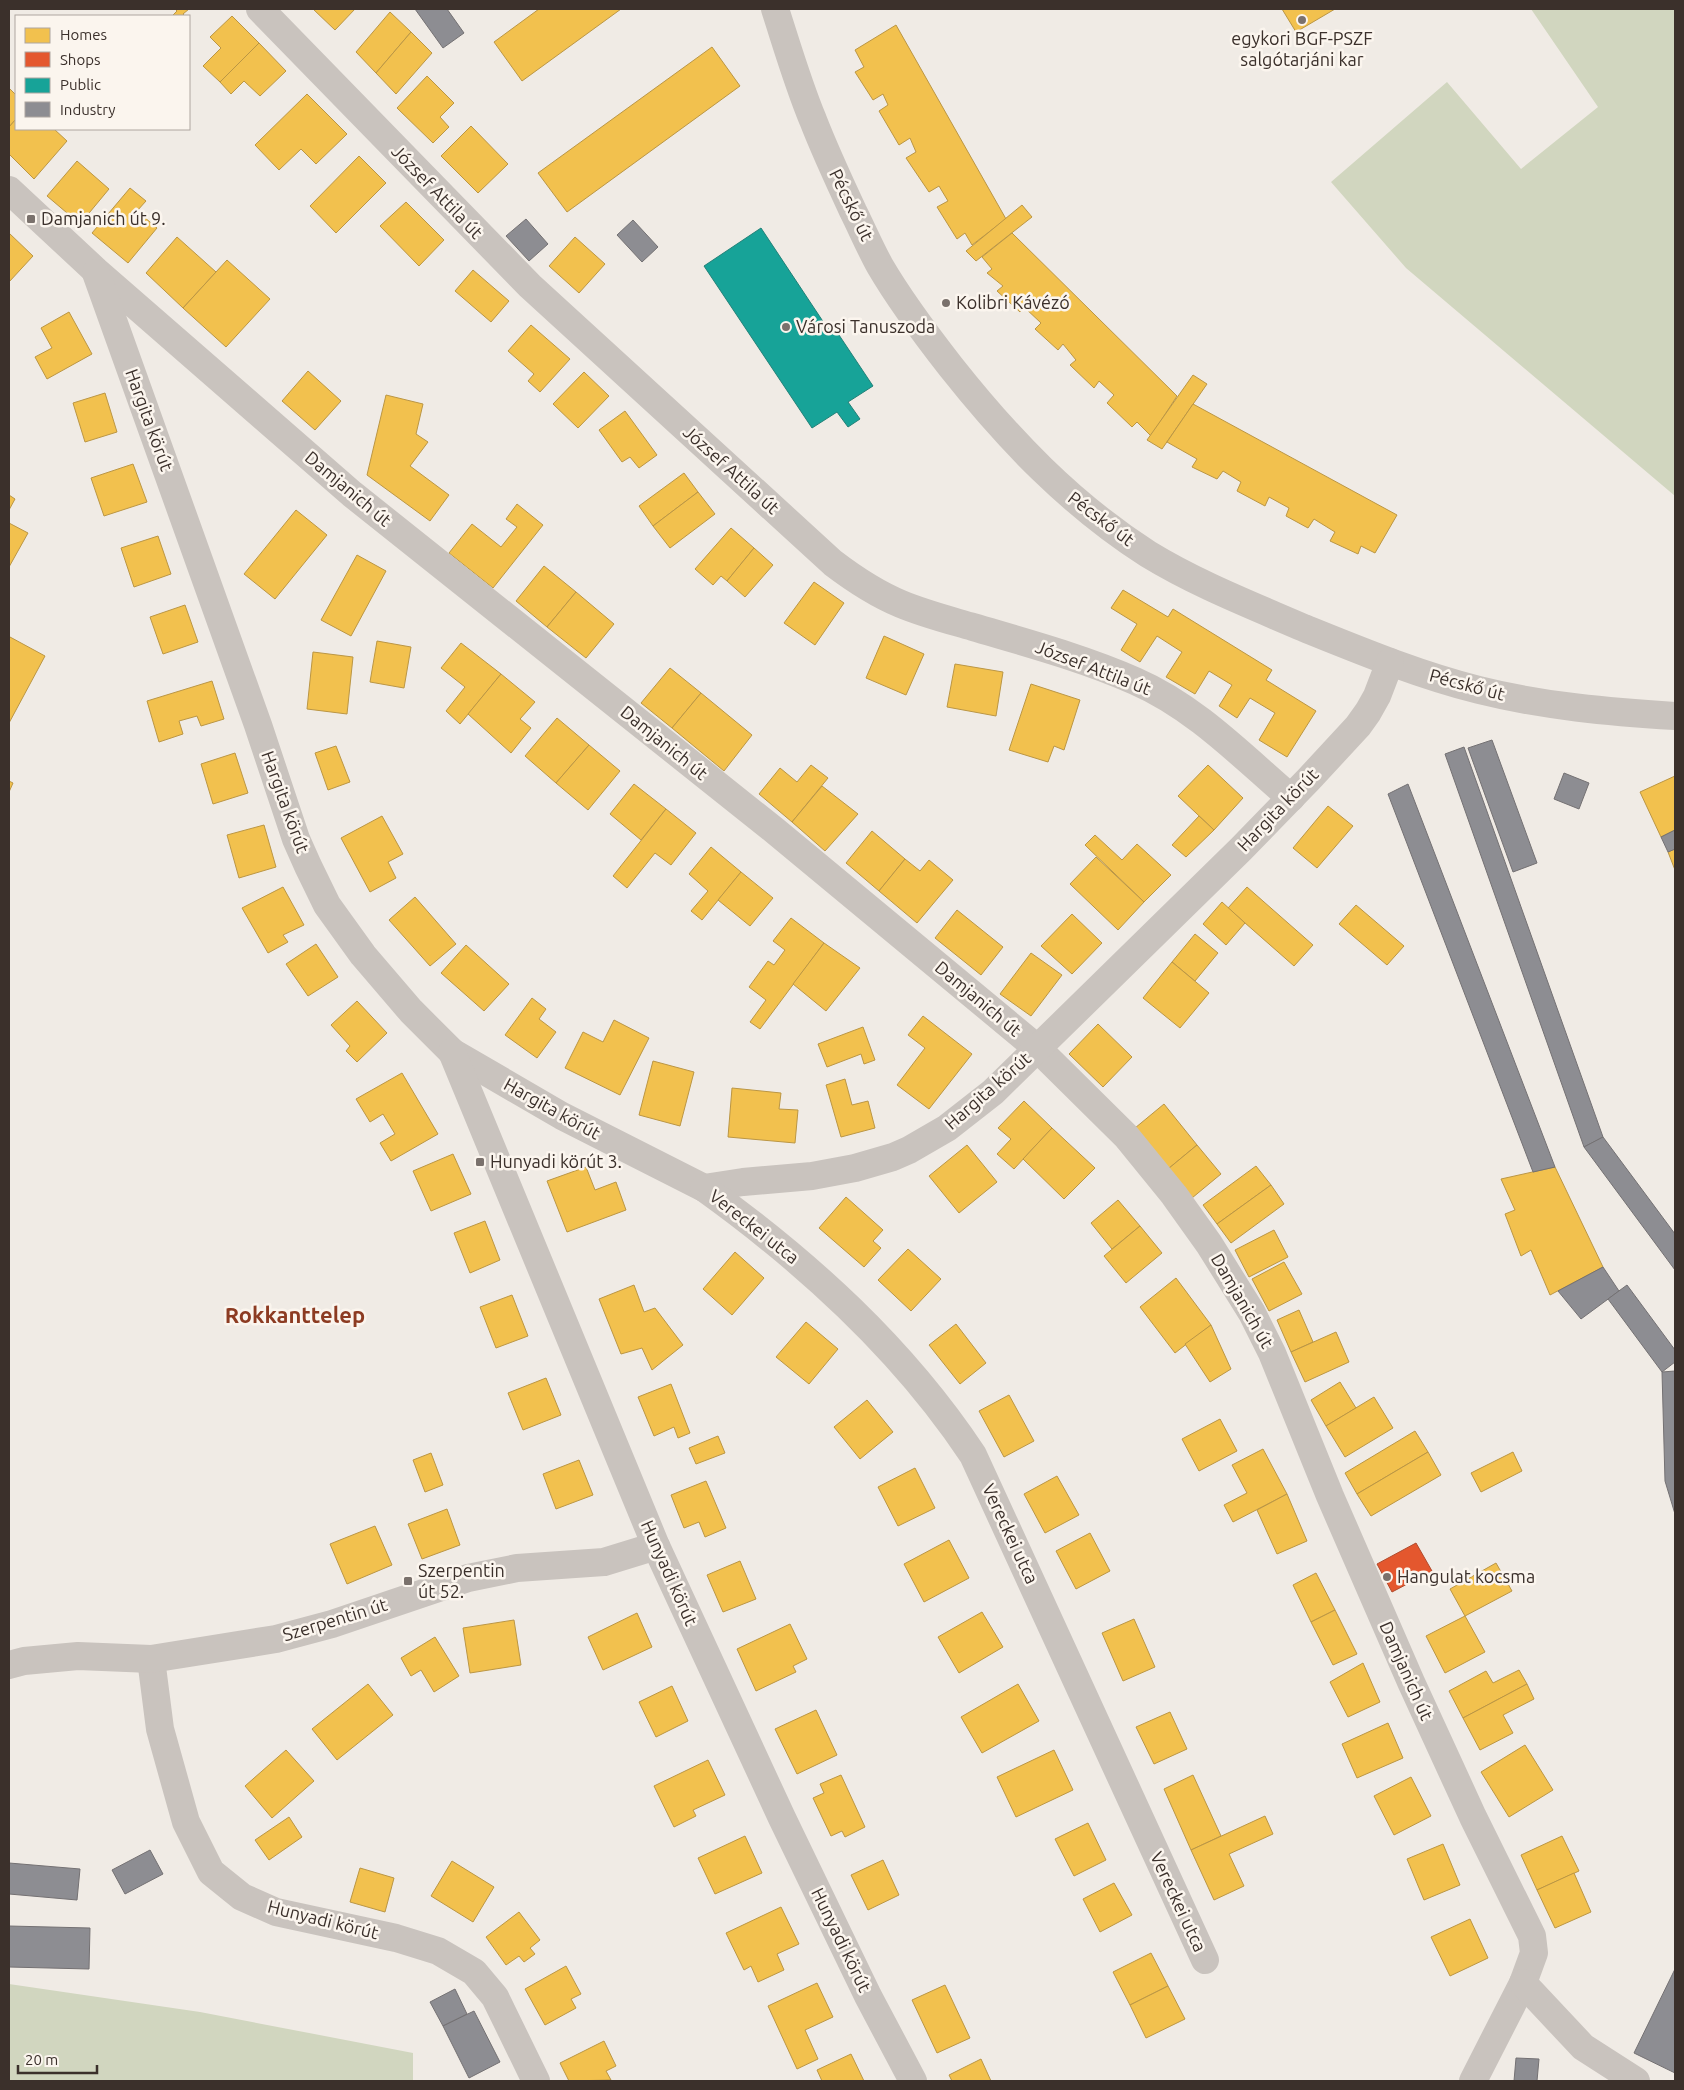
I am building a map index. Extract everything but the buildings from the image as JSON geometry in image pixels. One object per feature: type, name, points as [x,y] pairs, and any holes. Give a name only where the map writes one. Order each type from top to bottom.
[{"type":"street","name":"József Attila út","points":[[260,9],[530,286],[833,563],[858,581],[900,604],[930,615],[1086,662],[1136,681],[1165,696],[1221,737],[1291,798]]},
{"type":"street","name":"Pécskő út","points":[[775,9],[812,119],[826,153],[880,266],[914,319],[1001,428],[1072,499],[1110,528],[1151,555],[1192,578],[1246,603],[1390,662],[1455,683],[1524,699],[1623,713],[1675,716]]},
{"type":"street","name":"Damjanich út","points":[[9,190],[96,272],[352,494],[774,830],[1037,1048],[1099,1108],[1144,1157],[1210,1244],[1252,1313],[1272,1353],[1330,1496],[1411,1682],[1473,1817],[1532,1936],[1534,1952],[1523,1984],[1473,2081]]},
{"type":"street","name":"Hargita körút","points":[[96,272],[255,716],[296,840],[327,905],[363,955],[411,1011],[452,1052],[612,1143],[704,1188],[743,1182],[812,1176],[875,1163],[901,1154],[947,1128],[993,1092],[1291,798],[1358,726],[1377,696],[1390,662]]},
{"type":"street","name":"Hunyadi körút","points":[[452,1052],[656,1546],[782,1818],[868,1996],[913,2081]]},
{"type":"street","name":"Vereckei utca","points":[[704,1188],[773,1239],[849,1307],[898,1360],[958,1432],[973,1454],[1205,1960]]},
{"type":"street","name":"Szerpentin út","points":[[9,1665],[24,1661],[78,1656],[151,1659],[301,1633],[436,1588],[490,1574],[549,1565],[604,1562],[656,1546]]},
{"type":"street","name":"Hunyadi körút","points":[[151,1659],[160,1729],[186,1822],[211,1872],[242,1897],[276,1912],[396,1938],[438,1951],[474,1972],[495,1996],[536,2081]]},
{"type":"street","points":[[1523,1984],[1583,2047],[1636,2081]]},
{"type":"green space","points":[[1531,9],[1675,9],[1675,496],[1406,268],[1331,182],[1447,82],[1521,169],[1598,107]]},
{"type":"green space","points":[[9,1984],[200,2012],[413,2053],[413,2081],[9,2081]]},
{"type":"place","name":"egykori BGF-PSZF salgótarjáni kar","points":[[1302,20]]},
{"type":"place","name":"Damjanich út 9.","points":[[31,219]]},
{"type":"place","name":"Kolibri Kávézó","points":[[946,303]]},
{"type":"place","name":"Városi Tanuszoda","points":[[786,327]]},
{"type":"place","name":"Hunyadi körút 3.","points":[[480,1162]]},
{"type":"place","name":"Hangulat kocsma","points":[[1387,1577]]},
{"type":"place","name":"Szerpentin út 52.","points":[[408,1581]]},
{"type":"district","name":"Rokkanttelep","points":[[295,1315]]}]
